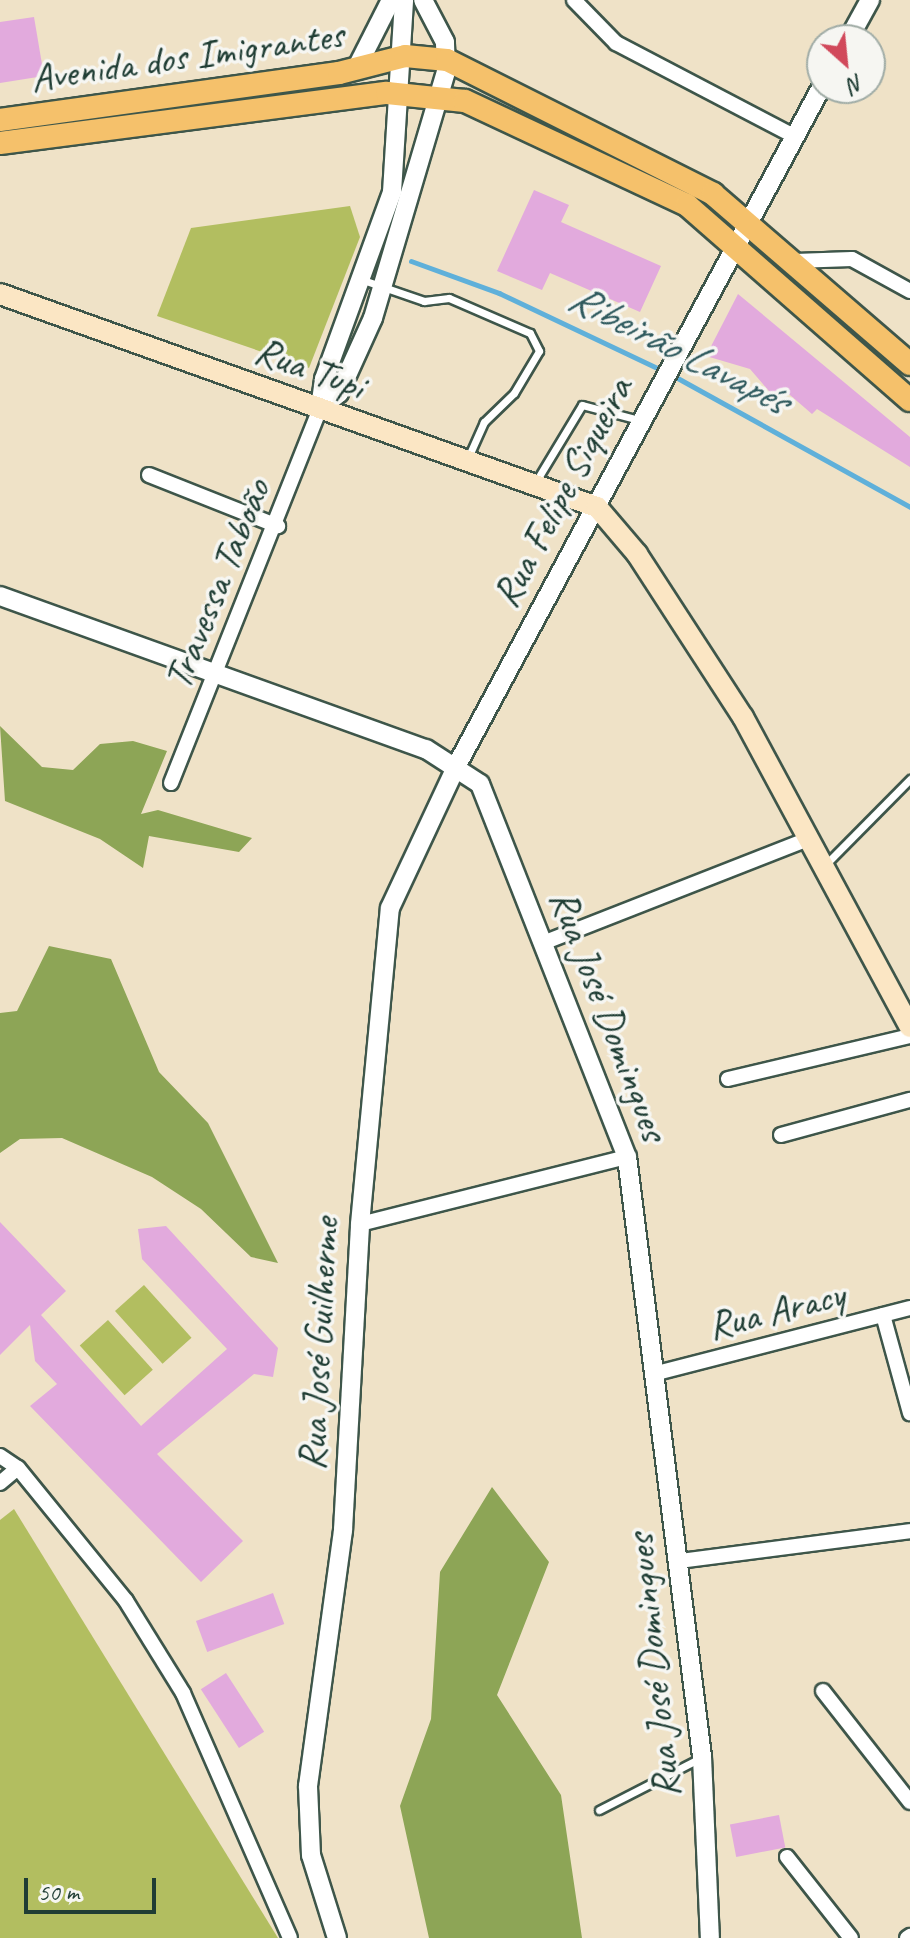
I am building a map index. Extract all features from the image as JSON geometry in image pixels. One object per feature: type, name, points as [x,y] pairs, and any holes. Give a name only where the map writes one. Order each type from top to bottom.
[{"type":"main road","name":"Avenida dos Imigrantes","points":[[0,120],[356,69],[405,56],[447,60],[635,152],[753,224],[885,346],[910,364]]},
{"type":"main road","name":"Avenida dos Imigrantes","points":[[0,143],[403,92],[439,95],[507,115],[668,192],[910,400]]},
{"type":"main road","name":"Rua Tupi","points":[[0,294],[597,507]]},
{"type":"main road","points":[[597,507],[682,620],[824,865],[910,1027]]},
{"type":"street","points":[[356,69],[391,0]]},
{"type":"street","points":[[320,408],[324,379],[363,280],[392,192],[403,92],[404,0]]},
{"type":"street","points":[[320,408],[343,387],[384,287],[439,95],[447,60],[423,0]]},
{"type":"street","points":[[574,0],[616,43],[794,136]]},
{"type":"street","points":[[857,24],[870,0]]},
{"type":"street","name":"Rua Felipe Siqueira","points":[[458,763],[597,507],[672,358],[753,224],[812,104]]},
{"type":"street","points":[[795,261],[852,259],[910,291]]},
{"type":"street","points":[[885,346],[910,342]]},
{"type":"street","name":"Travessa Taboão","points":[[171,783],[278,526],[320,408]]},
{"type":"street","points":[[149,475],[278,526]]},
{"type":"street","points":[[0,596],[458,763]]},
{"type":"street","name":"Rua José Domingues","points":[[458,763],[491,807],[627,1157],[657,1373],[702,1757],[710,1938]]},
{"type":"street","name":"Rua José Guilherme","points":[[337,1938],[307,1818],[343,1530],[360,1224],[390,908],[458,763]]},
{"type":"street","points":[[543,943],[809,839]]},
{"type":"street","points":[[728,1079],[910,1036]]},
{"type":"street","points":[[781,1135],[910,1100]]},
{"type":"street","points":[[360,1224],[627,1157]]},
{"type":"street","name":"Rua Aracy","points":[[657,1373],[910,1308]]},
{"type":"street","points":[[883,1315],[910,1413]]},
{"type":"street","points":[[0,1456],[18,1468],[126,1601],[183,1693],[290,1938]]},
{"type":"street","points":[[0,1483],[18,1468]]},
{"type":"street","points":[[680,1561],[910,1531]]},
{"type":"street","points":[[823,1691],[910,1802]]},
{"type":"street","points":[[787,1857],[851,1938]]},
{"type":"lane","points":[[363,280],[424,301],[449,298],[530,333],[539,351],[514,393],[484,422],[467,461]]},
{"type":"lane","points":[[534,484],[582,405],[641,421]]},
{"type":"lane","points":[[824,865],[910,779]]},
{"type":"lane","points":[[599,1810],[702,1757]]},
{"type":"green space","points":[[350,206],[360,237],[309,368],[157,316],[191,228]]},
{"type":"green space","points":[[0,726],[42,767],[73,770],[100,744],[133,741],[167,751],[141,814],[158,810],[252,838],[239,852],[149,836],[143,868],[100,839],[5,801]]},
{"type":"green space","points":[[49,946],[111,959],[159,1072],[208,1123],[278,1263],[251,1257],[201,1209],[152,1177],[62,1138],[20,1139],[0,1153],[0,1013],[17,1011]]},
{"type":"green space","points":[[144,1285],[192,1338],[163,1364],[115,1311]]},
{"type":"green space","points":[[108,1320],[153,1370],[125,1395],[80,1345]]},
{"type":"green space","points":[[492,1487],[549,1562],[497,1695],[561,1795],[582,1938],[429,1938],[400,1806],[431,1719],[440,1572]]},
{"type":"green space","points":[[14,1509],[278,1938],[0,1938],[0,1520]]},
{"type":"building","points":[[34,17],[44,76],[0,83],[0,22]]},
{"type":"building","points":[[534,190],[569,205],[561,222],[661,266],[640,312],[550,273],[542,290],[497,271]]},
{"type":"building","points":[[738,294],[910,437],[910,467],[817,409],[812,414],[783,389],[775,398],[750,369],[706,356]]},
{"type":"building","points":[[0,1222],[66,1291],[41,1315],[141,1426],[227,1349],[142,1259],[138,1229],[166,1226],[278,1348],[273,1377],[254,1374],[157,1454],[243,1541],[201,1582],[30,1406],[57,1384],[35,1361],[30,1325],[0,1355]]},
{"type":"building","points":[[273,1593],[284,1624],[207,1652],[196,1621]]},
{"type":"building","points":[[226,1673],[264,1732],[239,1748],[201,1689]]},
{"type":"building","points":[[779,1815],[785,1847],[736,1857],[730,1825]]},
{"type":"waterway","name":"Ribeirão Lavapés","points":[[411,261],[499,293],[663,371]]},
{"type":"waterway","name":"Ribeirão Lavapés","points":[[672,375],[910,507]]}]
